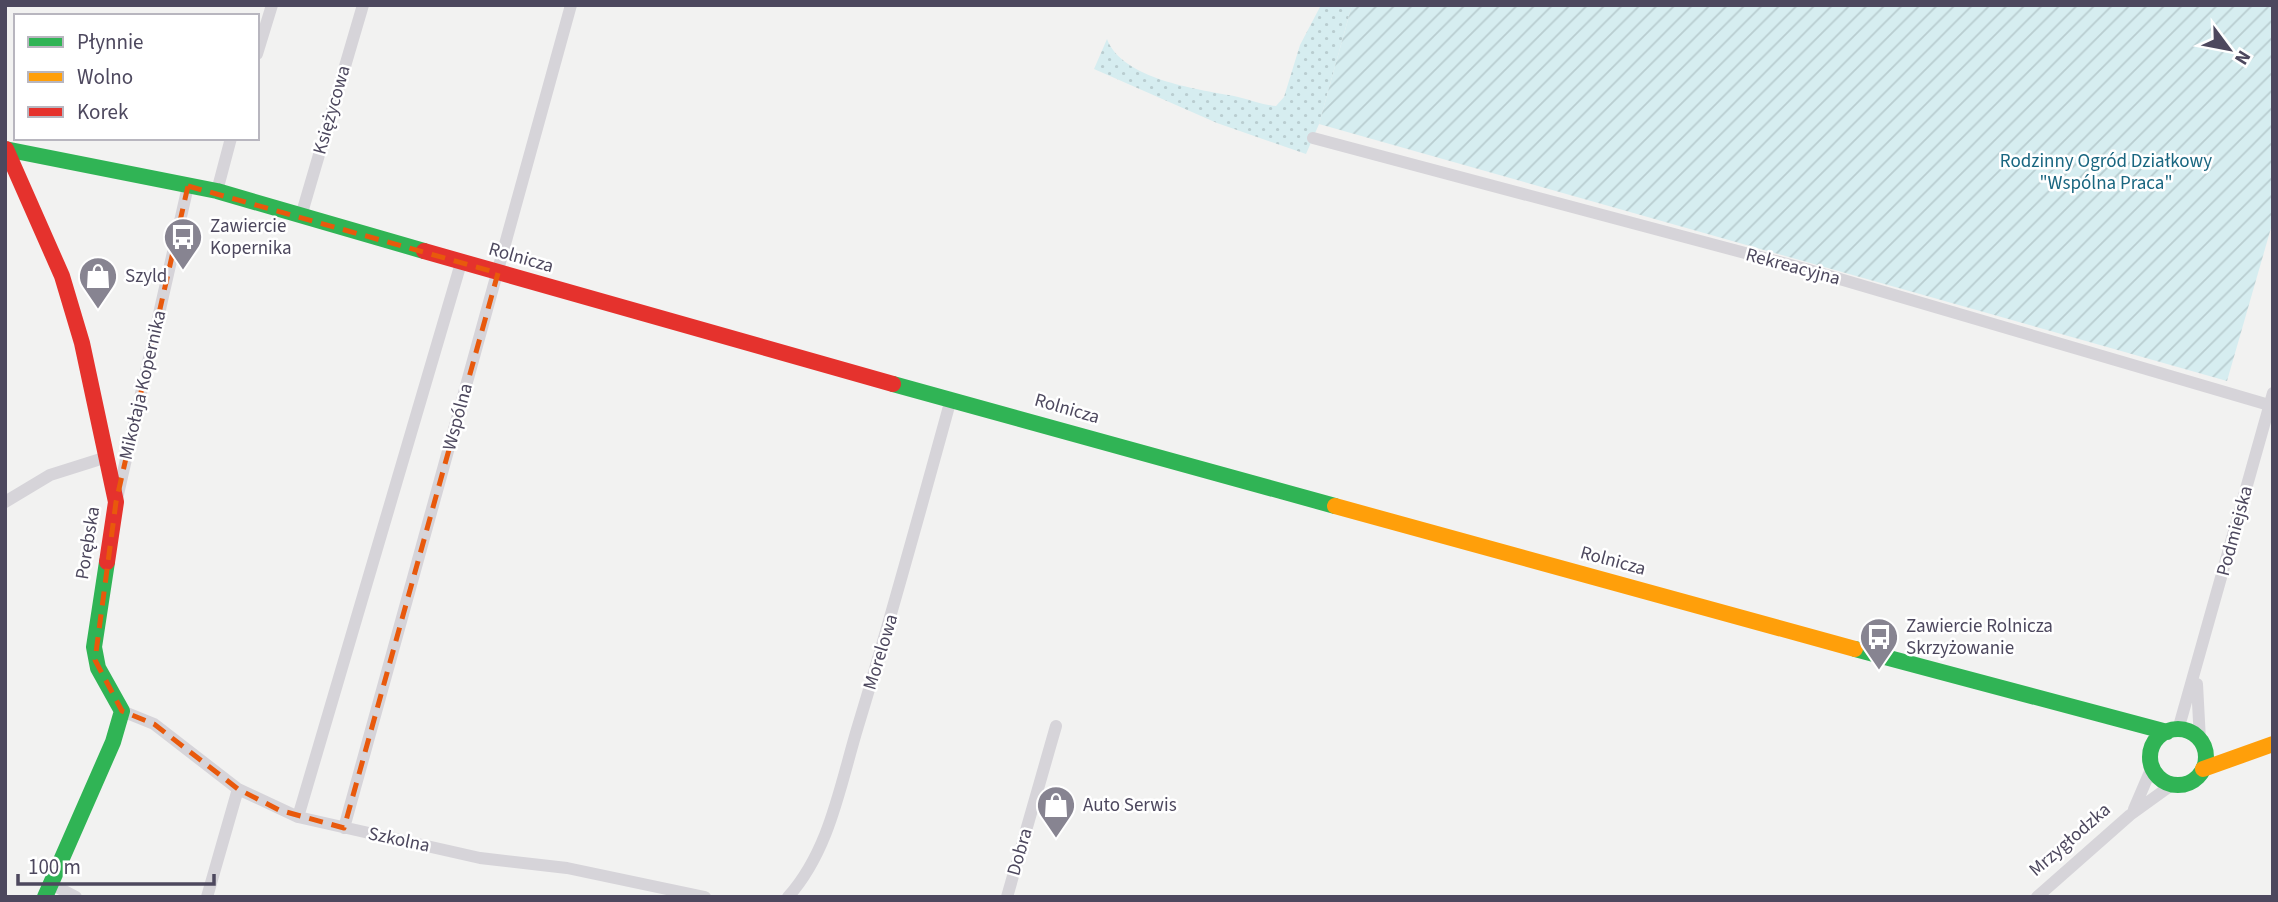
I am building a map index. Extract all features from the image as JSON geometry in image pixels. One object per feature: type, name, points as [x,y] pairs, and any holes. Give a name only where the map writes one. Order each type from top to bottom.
[{"type":"street","points":[[259,47],[272,5]]},
{"type":"street","name":"Księżycowa","points":[[301,216],[363,5]]},
{"type":"street","name":"Wspólna","points":[[344,828],[570,5]]},
{"type":"street","name":"Rekreacyjna","points":[[1313,138],[1809,270],[2271,399]]},
{"type":"street","points":[[217,191],[231,140]]},
{"type":"street","name":"Rolnicza","points":[[5,149],[217,191],[461,263],[951,399],[2116,719],[2172,731]]},
{"type":"street","name":"Porębska","points":[[5,149],[62,276],[82,343],[117,502],[94,647],[98,668],[122,711]]},
{"type":"street","name":"Mikołaja Kopernika","points":[[117,502],[188,186]]},
{"type":"street","points":[[298,817],[461,263]]},
{"type":"street","name":"Morelowa","points":[[789,897],[809,873],[825,833],[893,613],[951,399]]},
{"type":"street","name":"Podmiejska","points":[[2172,731],[2197,669],[2271,399]]},
{"type":"street","points":[[5,502],[50,475],[107,457]]},
{"type":"street","name":"Podmiejska","points":[[2197,669],[2202,743]]},
{"type":"street","points":[[76,897],[49,891],[113,742],[122,711]]},
{"type":"street","name":"Szkolna","points":[[122,711],[154,724],[238,789],[298,817],[480,858],[567,868],[705,897]]},
{"type":"street","name":"Rolnicza","points":[[2116,719],[2152,748]]},
{"type":"street","name":"Dobra","points":[[1007,897],[1056,726]]},
{"type":"street","points":[[2256,749],[2202,743],[2185,730],[2172,731],[2152,748],[2152,767],[2164,781],[2173,784],[2191,781],[2203,769],[2273,744]]},
{"type":"street","points":[[2202,743],[2206,758],[2203,769]]},
{"type":"street","name":"Mrzygłodzka","points":[[2130,815],[2145,790],[2152,767]]},
{"type":"street","name":"Mrzygłodzka","points":[[2037,897],[2130,815],[2173,784]]},
{"type":"street","points":[[206,897],[238,789]]},
{"type":"highlighted area","points":[[188,186],[498,273],[344,828],[279,810],[238,789],[154,724],[122,711],[95,660],[116,502]]},
{"type":"green space","points":[[1321,5],[1352,5],[1319,124],[1306,154],[1217,123],[1094,69],[1107,39],[1115,53],[1144,73],[1181,85],[1276,106],[1284,97],[1300,45]]},
{"type":"green space","name":"Rodzinny Ogród Działkowy \"Wspólna Praca\"","points":[[1352,5],[2273,5],[2273,221],[2227,381],[1319,124]]},
{"type":"traffic: fast","points":[[5,149],[217,191],[424,251]]},
{"type":"traffic: fast","points":[[893,384],[1335,506]]},
{"type":"traffic: fast","points":[[45,897],[113,742],[122,711],[98,668],[94,647],[107,562]]},
{"type":"traffic: fast","points":[[1855,649],[2167,732]]},
{"type":"traffic: fast","points":[[2178,729],[2193,734],[2201,742],[2206,757],[2201,772],[2193,780],[2178,785],[2163,780],[2155,772],[2150,757],[2155,742],[2163,734],[2178,729]]},
{"type":"traffic: slow","points":[[1335,506],[1855,649]]},
{"type":"traffic: slow","points":[[2203,769],[2273,744]]},
{"type":"traffic: jam","points":[[6,149],[62,276],[82,343],[116,502],[107,562]]},
{"type":"traffic: jam","points":[[424,251],[893,384]]},
{"type":"place","name":"Zawiercie Kopernika","points":[[183,271]]},
{"type":"place","name":"Szyld","points":[[98,310]]},
{"type":"place","name":"Zawiercie Rolnicza Skrzyżowanie","points":[[1879,671]]},
{"type":"place","name":"Auto Serwis","points":[[1056,839]]}]
